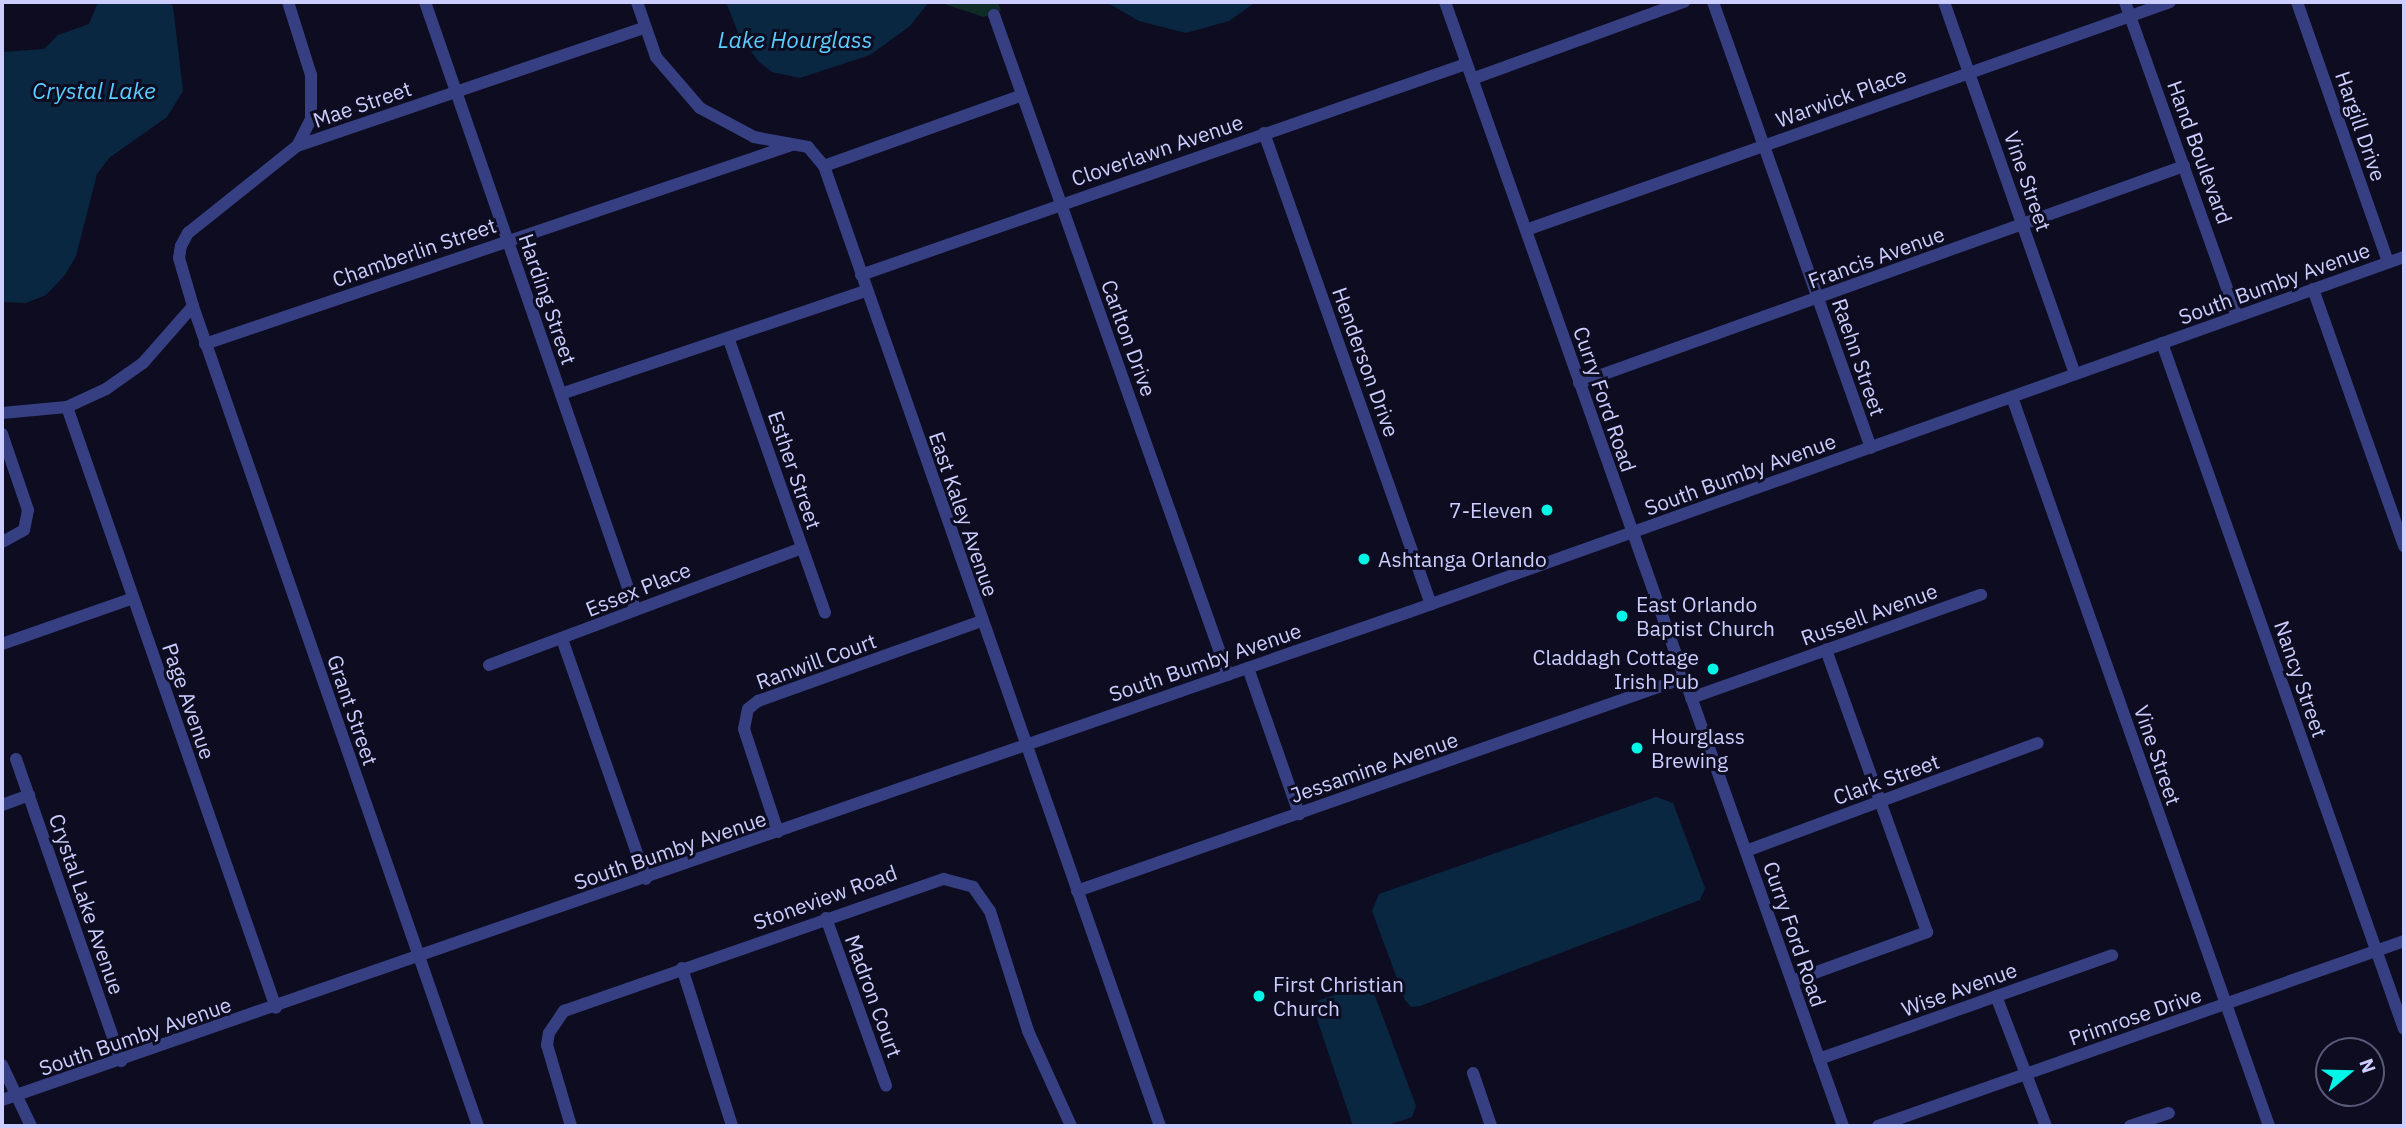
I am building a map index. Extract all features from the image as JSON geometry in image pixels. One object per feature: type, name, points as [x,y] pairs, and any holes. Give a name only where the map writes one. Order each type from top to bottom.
[{"type":"street","points":[[288,2],[311,75],[311,119],[297,146]]},
{"type":"street","name":"Harding Street","points":[[425,2],[635,608]]},
{"type":"street","points":[[637,2],[643,28],[656,57],[700,108],[754,137],[795,144],[817,154],[824,166],[1022,95]]},
{"type":"street","name":"Curry Ford Road","points":[[1445,2],[1843,1126]]},
{"type":"street","points":[[1472,79],[1684,2]]},
{"type":"street","name":"Raehn Street","points":[[1713,2],[1871,448]]},
{"type":"street","name":"Vine Street","points":[[1944,2],[2075,374]]},
{"type":"street","name":"Hand Boulevard","points":[[2126,2],[2237,316]]},
{"type":"street","name":"Warwick Place","points":[[1526,230],[2170,2]]},
{"type":"street","name":"Hargill Drive","points":[[2297,2],[2388,262]]},
{"type":"street","name":"Carlton Drive","points":[[994,15],[1228,675]]},
{"type":"street","name":"Mae Street","points":[[193,306],[179,258],[188,233],[297,146],[643,28]]},
{"type":"street","name":"Cloverlawn Avenue","points":[[861,275],[1466,64]]},
{"type":"street","name":"Henderson Drive","points":[[1264,133],[1431,604]]},
{"type":"street","name":"Chamberlin Street","points":[[205,344],[507,240],[559,227],[795,144]]},
{"type":"street","name":"East Kaley Avenue","points":[[824,166],[981,621],[1160,1126]]},
{"type":"street","name":"Francis Avenue","points":[[1579,383],[2184,166]]},
{"type":"street","name":"South Bumby Avenue","points":[[2,1102],[1431,604],[2404,257]]},
{"type":"street","points":[[2313,289],[2404,546]]},
{"type":"street","points":[[561,394],[729,340],[866,291]]},
{"type":"street","points":[[2,412],[66,407],[106,389],[143,363],[193,306]]},
{"type":"street","name":"Grant Street","points":[[193,306],[478,1126]]},
{"type":"street","name":"Esther Street","points":[[729,340],[825,613]]},
{"type":"street","name":"Nancy Street","points":[[2162,343],[2404,1029]]},
{"type":"street","name":"Vine Street","points":[[2012,397],[2269,1126]]},
{"type":"street","name":"Page Avenue","points":[[66,407],[276,1008]]},
{"type":"street","points":[[2,433],[28,510],[24,530],[2,542]]},
{"type":"street","name":"Essex Place","points":[[489,665],[625,617],[635,608],[802,548]]},
{"type":"street","name":"Russell Avenue","points":[[1691,698],[1981,595]]},
{"type":"street","points":[[2,644],[133,598]]},
{"type":"street","name":"Ranwill Court","points":[[778,832],[744,729],[748,709],[758,701],[981,621]]},
{"type":"street","points":[[562,639],[646,879]]},
{"type":"street","points":[[1792,981],[1927,932],[1826,650]]},
{"type":"street","points":[[1248,668],[1299,814]]},
{"type":"street","name":"Jessamine Avenue","points":[[1077,891],[1684,678]]},
{"type":"street","name":"Clark Street","points":[[1746,851],[2038,743]]},
{"type":"street","name":"Crystal Lake Avenue","points":[[16,759],[121,1061]]},
{"type":"street","points":[[2,805],[29,796]]},
{"type":"street","name":"Stoneview Road","points":[[571,1126],[547,1045],[556,1020],[576,1005],[933,879],[958,881],[973,887],[990,911],[1028,1031],[1071,1126]]},
{"type":"street","name":"Madron Court","points":[[826,918],[886,1086]]},
{"type":"street","name":"Primrose Drive","points":[[1878,1126],[2404,941]]},
{"type":"street","name":"Wise Avenue","points":[[1819,1059],[2112,956]]},
{"type":"street","points":[[682,968],[732,1126]]},
{"type":"street","points":[[1996,996],[2046,1126]]},
{"type":"street","points":[[2,1065],[31,1126]]},
{"type":"street","points":[[1473,1073],[1491,1126]]},
{"type":"street","points":[[2130,1126],[2169,1113]]},
{"type":"green space","points":[[938,2],[998,2],[1001,11],[984,17]]},
{"type":"water","name":"Crystal Lake","points":[[98,2],[168,2],[173,6],[183,91],[167,117],[109,158],[97,174],[76,256],[65,275],[46,295],[26,303],[2,302],[2,52],[44,49],[58,35],[89,24]]},
{"type":"water","name":"Lake Hourglass","points":[[726,2],[929,2],[910,26],[870,55],[800,78],[772,72],[759,62],[739,35]]},
{"type":"water","points":[[1106,2],[1256,2],[1229,21],[1186,33],[1139,21]]},
{"type":"water","points":[[1656,797],[1673,803],[1705,888],[1700,900],[1420,1006],[1411,1007],[1405,1000],[1372,911],[1379,894]]},
{"type":"water","points":[[1361,986],[1374,993],[1416,1106],[1412,1117],[1385,1126],[1353,1126],[1313,1007],[1317,1001]]},
{"type":"place","name":"7-Eleven","points":[[1547,510]]},
{"type":"place","name":"Ashtanga Orlando","points":[[1364,559]]},
{"type":"place","name":"East Orlando Baptist Church","points":[[1622,616]]},
{"type":"place","name":"Claddagh Cottage Irish Pub","points":[[1713,669]]},
{"type":"place","name":"Hourglass Brewing","points":[[1637,748]]},
{"type":"place","name":"First Christian Church","points":[[1259,996]]}]
